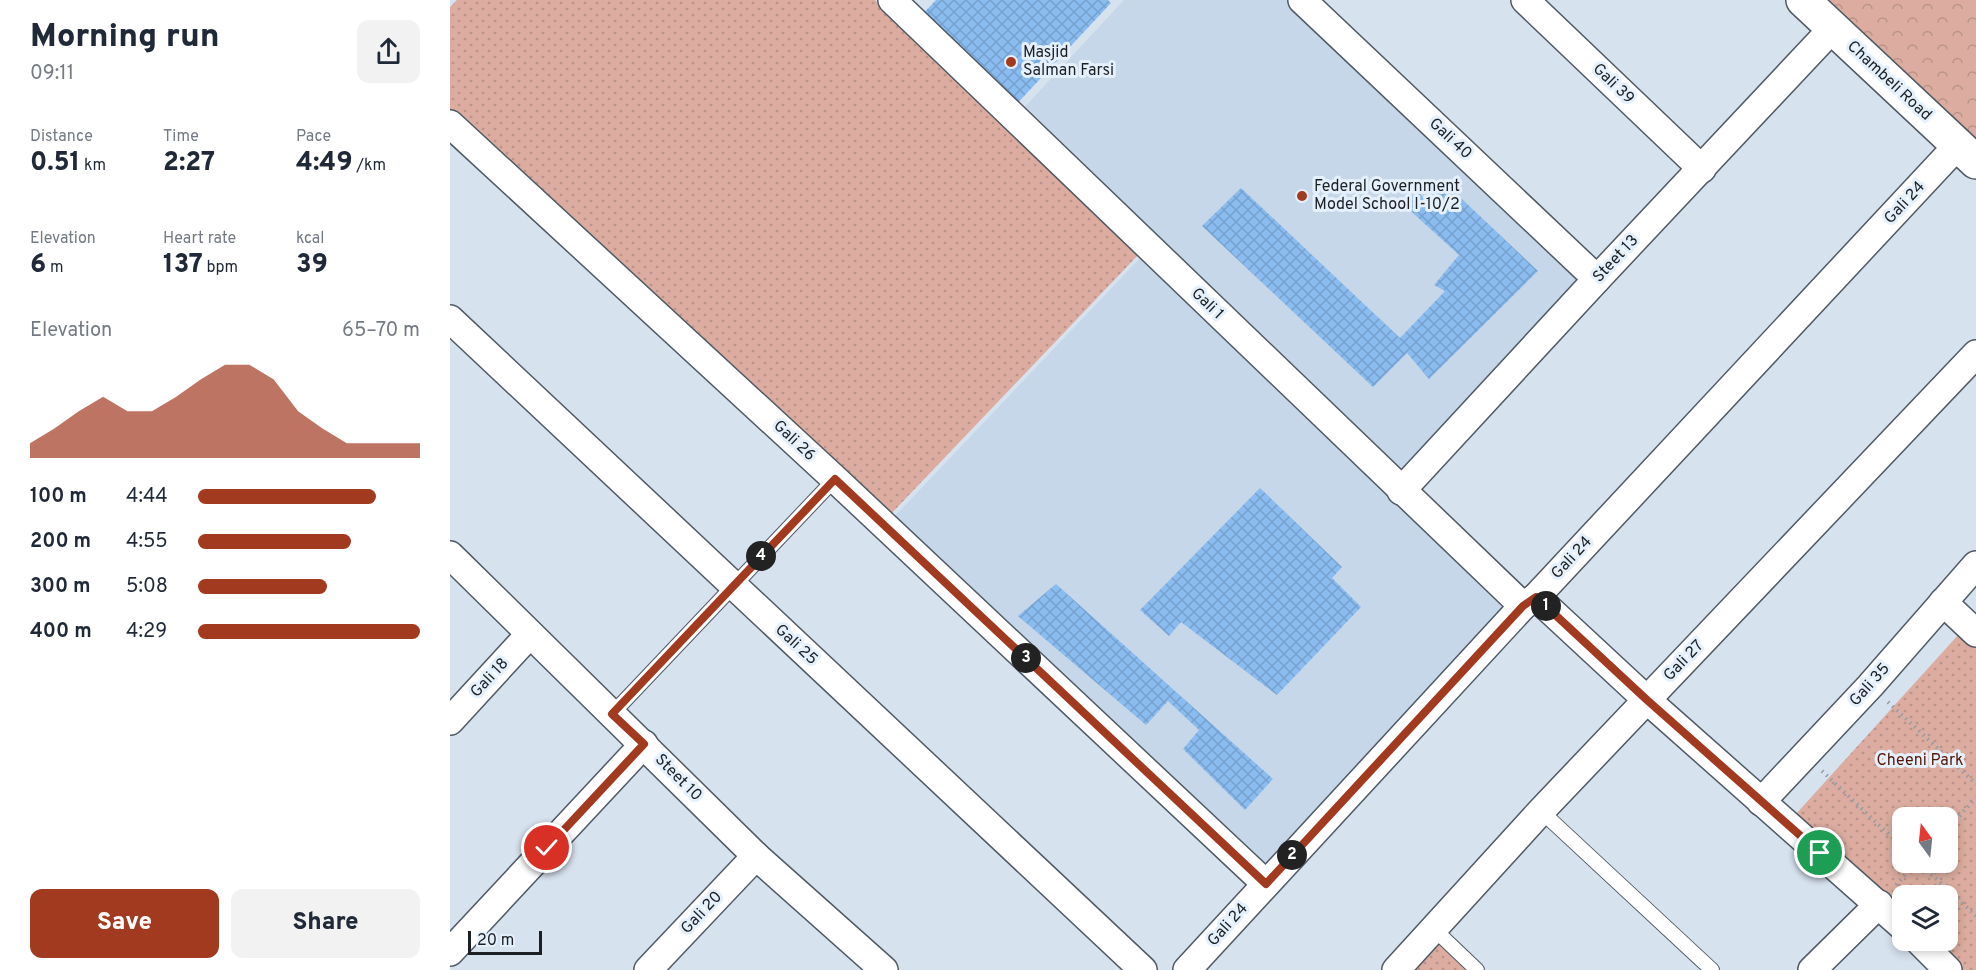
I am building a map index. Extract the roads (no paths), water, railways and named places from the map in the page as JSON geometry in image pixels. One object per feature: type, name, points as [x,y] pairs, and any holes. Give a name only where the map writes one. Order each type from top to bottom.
[{"type":"street","name":"Gali 1","points":[[892,0],[1401,490],[1529,602],[1647,700],[1892,916]]},
{"type":"street","name":"Gali 40","points":[[1302,0],[1597,279]]},
{"type":"street","name":"Gali 39","points":[[1525,0],[1702,169]]},
{"type":"street","name":"Chambeli Road","points":[[1803,0],[1967,154]]},
{"type":"street","name":"Steet 13","points":[[1401,490],[1833,28]]},
{"type":"street","name":"Gali 26","points":[[450,124],[835,479],[1266,884]]},
{"type":"street","name":"Gali 24","points":[[1187,970],[1529,602],[1967,154]]},
{"type":"street","name":"Gali 25","points":[[450,319],[1143,970]]},
{"type":"street","name":"Gali 27","points":[[1396,970],[1541,811],[1976,354]]},
{"type":"street","name":"Steet 10","points":[[450,555],[756,856],[884,970]]},
{"type":"street","name":"Gali 35","points":[[1761,802],[1870,686],[1976,565]]},
{"type":"street","points":[[1943,602],[1976,633]]},
{"type":"street","name":"Gali 18","points":[[450,721],[530,634]]},
{"type":"street","points":[[450,952],[644,744]]},
{"type":"street","name":"Gali 20","points":[[648,970],[756,856]]},
{"type":"street","points":[[1812,970],[1879,904]]},
{"type":"street","points":[[1929,951],[1948,970]]},
{"type":"lane","points":[[612,714],[835,479]]},
{"type":"lane","points":[[1541,811],[1712,970]]},
{"type":"lane","points":[[1434,929],[1477,970]]},
{"type":"place","name":"Masjid Salman Farsi","points":[[1011,62]]},
{"type":"place","name":"Federal Government Model School I-10/2","points":[[1302,196]]},
{"type":"park label","name":"Cheeni Park","points":[[1920,761]]}]
